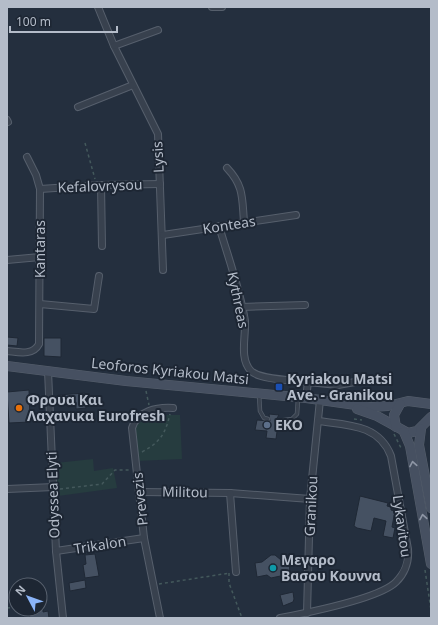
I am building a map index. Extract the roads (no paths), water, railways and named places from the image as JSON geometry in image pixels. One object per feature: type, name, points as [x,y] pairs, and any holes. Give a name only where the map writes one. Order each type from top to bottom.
[{"type":"main road","name":"Leoforos Kyriakou Matsi","points":[[7,366],[144,382],[302,397],[370,407],[400,404],[408,401],[431,404]]},
{"type":"main road","name":"Leoforos Kyriakou Matsi","points":[[330,402],[369,413],[400,430]]},
{"type":"main road","points":[[416,402],[424,410],[426,423],[419,445],[431,508]]},
{"type":"main road","points":[[400,404],[394,414],[400,430],[410,446],[431,564]]},
{"type":"main road","points":[[400,430],[413,433],[426,423]]},
{"type":"street","name":"Lysis","points":[[98,7],[114,46],[158,134],[163,235],[163,270]]},
{"type":"street","points":[[212,7],[222,7]]},
{"type":"street","points":[[114,46],[158,30]]},
{"type":"street","points":[[78,108],[133,85]]},
{"type":"street","name":"Kantaras","points":[[7,351],[30,352],[36,349],[39,344],[40,189],[36,175],[27,157]]},
{"type":"street","points":[[227,168],[237,179],[241,191],[244,222]]},
{"type":"street","name":"Kefalovrysou","points":[[40,189],[98,185],[160,184]]},
{"type":"street","points":[[98,185],[102,246]]},
{"type":"street","name":"Konteas","points":[[163,235],[296,215]]},
{"type":"street","name":"Kythreas","points":[[219,226],[245,321],[245,357],[251,371],[265,377],[308,382],[338,385],[355,382]]},
{"type":"street","points":[[7,260],[40,256]]},
{"type":"street","points":[[40,304],[94,309],[99,276]]},
{"type":"street","points":[[241,307],[305,305]]},
{"type":"street","name":"Odyssea Elyti","points":[[48,371],[56,552],[63,618]]},
{"type":"street","points":[[302,397],[308,382]]},
{"type":"street","name":"Granikou","points":[[307,613],[310,499],[320,400]]},
{"type":"street","name":"Prevezis","points":[[160,618],[144,538],[133,426],[139,417],[150,411],[172,408]]},
{"type":"street","name":"Lykavitou","points":[[280,618],[307,613],[384,590],[393,584],[403,574],[408,559],[408,548],[392,464],[387,447],[378,436],[366,429],[318,421]]},
{"type":"street","points":[[7,489],[54,488]]},
{"type":"street","name":"Militou","points":[[140,492],[230,493],[310,499]]},
{"type":"street","points":[[230,493],[232,572]]},
{"type":"street","name":"Trikalon","points":[[56,552],[144,538]]},
{"type":"lane","points":[[259,394],[260,411],[264,418],[268,419]]},
{"type":"lane","points":[[278,421],[292,419],[297,414],[302,397]]},
{"type":"place","name":"Kyriakou Matsi Ave. - Granikou","points":[[279,387]]},
{"type":"place","name":"Φρουα Και Λαχανικα Eurofresh","points":[[19,408]]},
{"type":"place","name":"EKO","points":[[267,425]]},
{"type":"place","name":"Μεγαρο Βασου Κουννα","points":[[273,568]]}]
